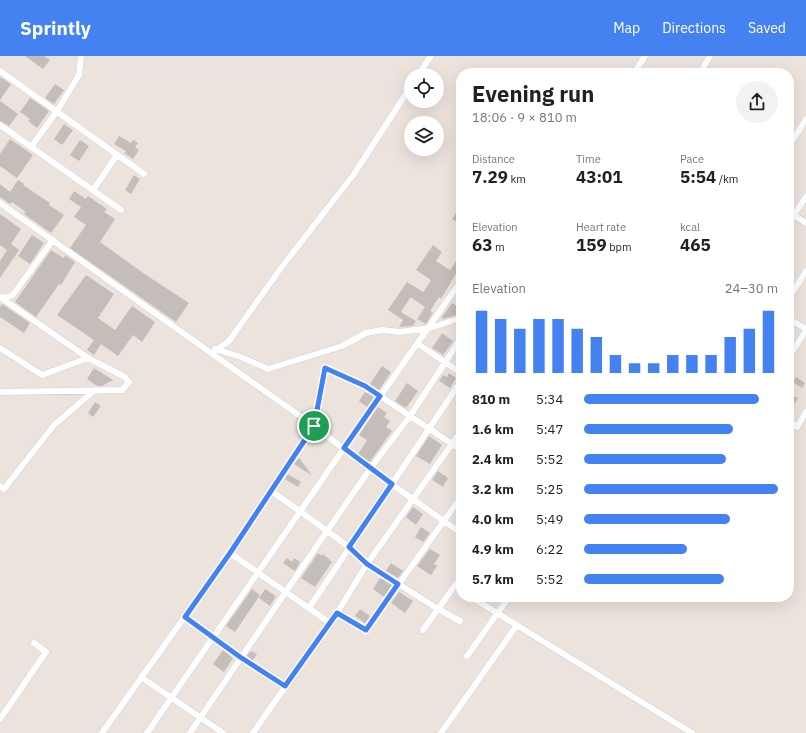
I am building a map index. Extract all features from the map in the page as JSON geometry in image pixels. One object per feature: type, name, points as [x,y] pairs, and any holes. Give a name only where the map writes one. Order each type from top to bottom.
[{"type":"street","points":[[31,147],[57,111],[78,75],[81,56]]},
{"type":"street","points":[[423,68],[431,56]]},
{"type":"street","points":[[637,68],[645,56]]},
{"type":"street","points":[[703,68],[710,56]]},
{"type":"street","points":[[0,71],[144,174]]},
{"type":"street","points":[[216,350],[229,341],[281,268],[354,174],[404,97]]},
{"type":"street","points":[[794,138],[806,119]]},
{"type":"street","points":[[0,125],[122,210]]},
{"type":"street","points":[[799,130],[806,134]]},
{"type":"street","points":[[93,190],[117,155]]},
{"type":"street","points":[[794,211],[806,197]]},
{"type":"street","points":[[1,205],[202,346],[314,426],[370,469],[456,530]]},
{"type":"street","points":[[794,216],[806,223]]},
{"type":"street","points":[[0,297],[12,296],[52,240]]},
{"type":"street","points":[[794,290],[806,271]]},
{"type":"street","points":[[147,733],[456,289]]},
{"type":"street","points":[[0,297],[88,358],[124,377],[129,382],[122,390],[0,392]]},
{"type":"street","points":[[202,346],[241,357],[268,369],[342,346],[366,333],[382,330],[400,332],[430,328],[456,320]]},
{"type":"street","points":[[794,322],[806,329],[794,349]]},
{"type":"street","points":[[418,344],[456,369]]},
{"type":"street","points":[[190,733],[240,657],[370,469],[410,416],[456,346]]},
{"type":"street","points":[[0,348],[42,375],[88,358]]},
{"type":"street","points":[[102,733],[230,553],[314,426],[325,368],[365,386],[456,447]]},
{"type":"street","points":[[309,608],[456,388]]},
{"type":"street","points":[[0,486],[4,489],[54,425],[95,390]]},
{"type":"street","points":[[794,425],[797,427],[806,412]]},
{"type":"street","points":[[253,733],[337,613],[367,564],[456,438]]},
{"type":"street","points":[[271,491],[349,547],[367,564],[438,609],[460,621]]},
{"type":"street","points":[[337,613],[366,630],[456,504]]},
{"type":"street","points":[[230,553],[330,623]]},
{"type":"street","points":[[423,630],[456,583]]},
{"type":"street","points":[[480,602],[692,733]]},
{"type":"street","points":[[467,656],[505,602]]},
{"type":"street","points":[[185,617],[240,657],[285,686]]},
{"type":"street","points":[[441,733],[517,625]]},
{"type":"street","points":[[0,719],[46,652],[34,643]]},
{"type":"street","points":[[141,677],[223,733]]},
{"type":"building","points":[[25,56],[44,56],[50,60],[43,69]]},
{"type":"building","points":[[0,77],[11,84],[0,100]]},
{"type":"building","points":[[55,84],[64,90],[54,104],[45,98]]},
{"type":"building","points":[[30,98],[49,111],[37,128],[28,121],[30,119],[20,112]]},
{"type":"building","points":[[0,101],[18,114],[9,126],[0,121]]},
{"type":"building","points":[[64,124],[73,130],[62,145],[54,139]]},
{"type":"building","points":[[119,136],[131,143],[133,140],[138,143],[135,147],[139,150],[133,159],[124,153],[126,151],[114,144]]},
{"type":"building","points":[[10,139],[33,155],[17,178],[0,166],[0,154]]},
{"type":"building","points":[[80,140],[89,146],[79,161],[70,155]]},
{"type":"building","points":[[134,175],[140,179],[131,194],[125,190]]},
{"type":"building","points":[[18,180],[64,215],[51,233],[24,214],[26,212],[12,202],[10,204],[0,197],[0,184],[10,192]]},
{"type":"building","points":[[74,191],[86,199],[88,196],[107,209],[104,212],[115,219],[100,242],[146,275],[189,303],[176,322],[70,248],[86,225],[74,217],[81,207],[69,199]]},
{"type":"building","points":[[456,213],[456,222],[452,219]]},
{"type":"building","points":[[0,214],[21,229],[11,244],[19,250],[0,278],[0,261],[7,250],[0,245]]},
{"type":"building","points":[[32,235],[44,243],[30,264],[18,256]]},
{"type":"building","points":[[433,245],[442,252],[436,261],[450,270],[456,261],[456,273],[441,299],[439,297],[430,311],[433,312],[426,324],[417,319],[425,307],[410,298],[401,312],[416,321],[413,326],[399,327],[403,320],[388,310],[407,282],[423,292],[431,280],[416,270]]},
{"type":"building","points":[[51,250],[64,258],[65,255],[75,262],[61,285],[59,284],[36,317],[15,302]]},
{"type":"building","points":[[86,275],[114,294],[98,318],[115,330],[132,306],[155,322],[142,342],[133,335],[118,356],[101,344],[94,355],[87,350],[94,340],[57,315]]},
{"type":"building","points":[[452,303],[456,305],[456,315],[442,319],[442,317]]},
{"type":"building","points":[[2,304],[30,323],[24,333],[0,317],[0,307]]},
{"type":"building","points":[[442,333],[453,341],[443,355],[432,348]]},
{"type":"building","points":[[382,366],[391,372],[379,390],[370,384]]},
{"type":"building","points":[[94,368],[113,380],[102,386],[97,386],[87,379]]},
{"type":"building","points":[[449,373],[456,378],[450,388],[439,381],[443,375],[447,377]]},
{"type":"building","points":[[796,377],[805,383],[802,388],[794,383]]},
{"type":"building","points":[[407,383],[418,391],[406,408],[395,401]]},
{"type":"building","points":[[365,392],[374,397],[367,407],[359,401]]},
{"type":"building","points":[[794,396],[798,398],[794,405]]},
{"type":"building","points":[[95,402],[101,406],[93,417],[88,413]]},
{"type":"building","points":[[378,407],[387,413],[384,417],[390,421],[386,427],[392,431],[369,463],[358,454],[367,440],[359,435]]},
{"type":"building","points":[[429,436],[442,445],[430,464],[416,456]]},
{"type":"building","points":[[299,458],[311,474],[311,475],[294,464]]},
{"type":"building","points":[[438,471],[448,478],[443,487],[432,480]]},
{"type":"building","points":[[288,474],[301,482],[298,487],[285,479]]},
{"type":"building","points":[[413,507],[423,514],[416,525],[406,517]]},
{"type":"building","points":[[421,527],[430,533],[423,542],[415,537]]},
{"type":"building","points":[[430,549],[440,555],[434,564],[437,566],[431,575],[417,566]]},
{"type":"building","points":[[318,553],[322,556],[323,554],[332,562],[315,587],[301,578]]},
{"type":"building","points":[[287,558],[292,562],[294,558],[300,562],[295,571],[283,563]]},
{"type":"building","points":[[391,563],[403,571],[398,578],[386,571]]},
{"type":"building","points":[[380,578],[392,585],[384,597],[373,589]]},
{"type":"building","points":[[252,589],[260,595],[235,632],[226,626]]},
{"type":"building","points":[[265,589],[276,596],[270,606],[259,598]]},
{"type":"building","points":[[399,592],[413,601],[405,613],[391,603]]},
{"type":"building","points":[[360,609],[370,616],[365,623],[355,616]]},
{"type":"building","points":[[223,650],[233,658],[224,672],[213,664]]},
{"type":"building","points":[[251,651],[257,654],[253,660],[247,656]]},
{"type":"route","points":[[325,368],[365,386],[380,396],[344,448],[392,484],[349,547],[367,564],[398,584],[366,630],[337,613],[285,686],[240,657],[185,617],[230,553],[314,426],[325,368]]}]
